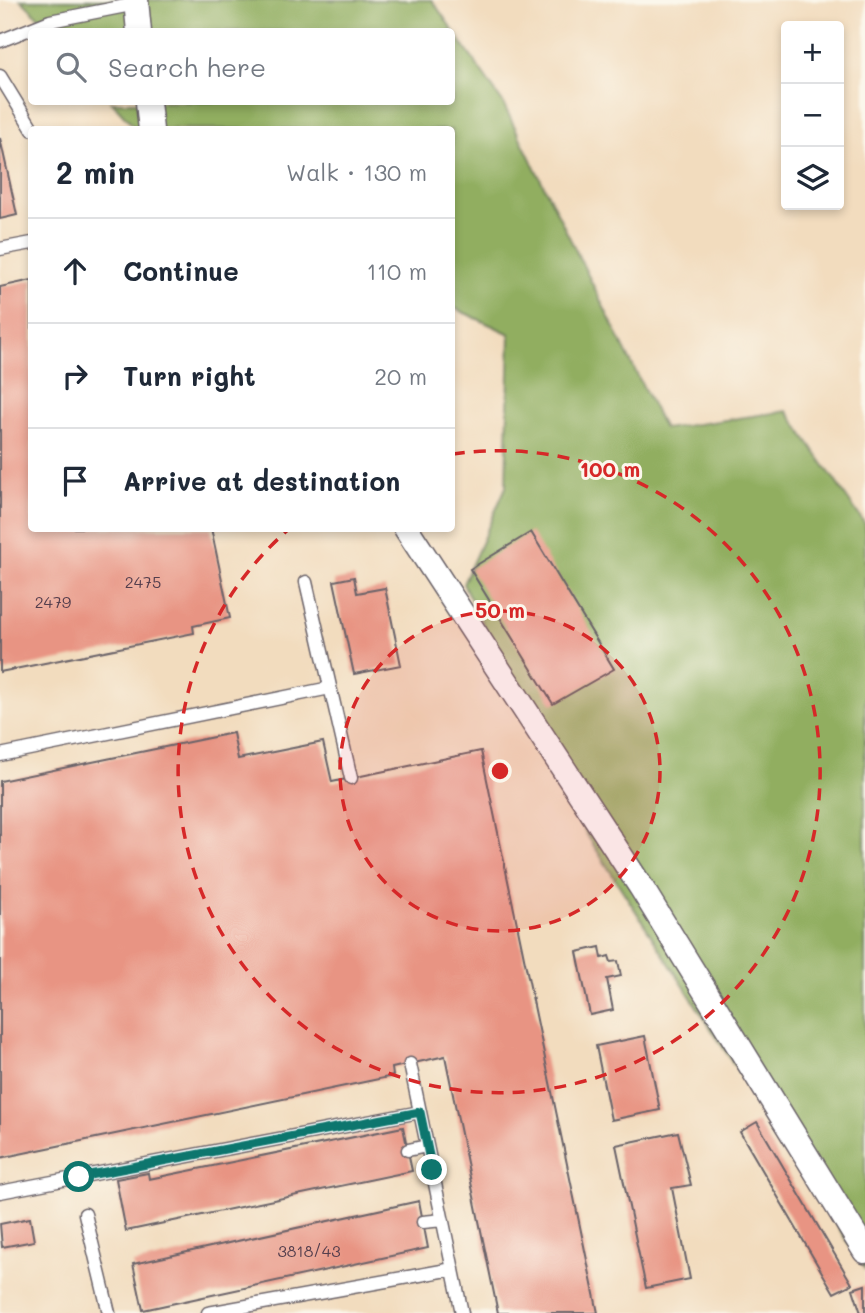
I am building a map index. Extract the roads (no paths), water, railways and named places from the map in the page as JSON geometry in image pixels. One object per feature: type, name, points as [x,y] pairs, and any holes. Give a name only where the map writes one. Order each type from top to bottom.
[{"type":"street","points":[[136,2],[139,28]]},
{"type":"street","points":[[148,105],[151,126]]},
{"type":"street","points":[[409,532],[641,887],[865,1251]]},
{"type":"lane","points":[[32,28],[50,21],[136,2]]},
{"type":"lane","points":[[0,41],[28,30]]},
{"type":"lane","points":[[0,76],[31,126]]},
{"type":"lane","points":[[0,249],[28,244]]},
{"type":"lane","points":[[306,582],[351,778]]},
{"type":"lane","points":[[0,755],[330,688]]},
{"type":"lane","points":[[410,1064],[462,1313]]},
{"type":"lane","points":[[0,1192],[420,1112]]},
{"type":"lane","points":[[408,1150],[427,1146]]},
{"type":"lane","points":[[85,1214],[109,1313]]},
{"type":"lane","points":[[423,1222],[443,1220]]},
{"type":"lane","points":[[208,1313],[453,1269]]}]
